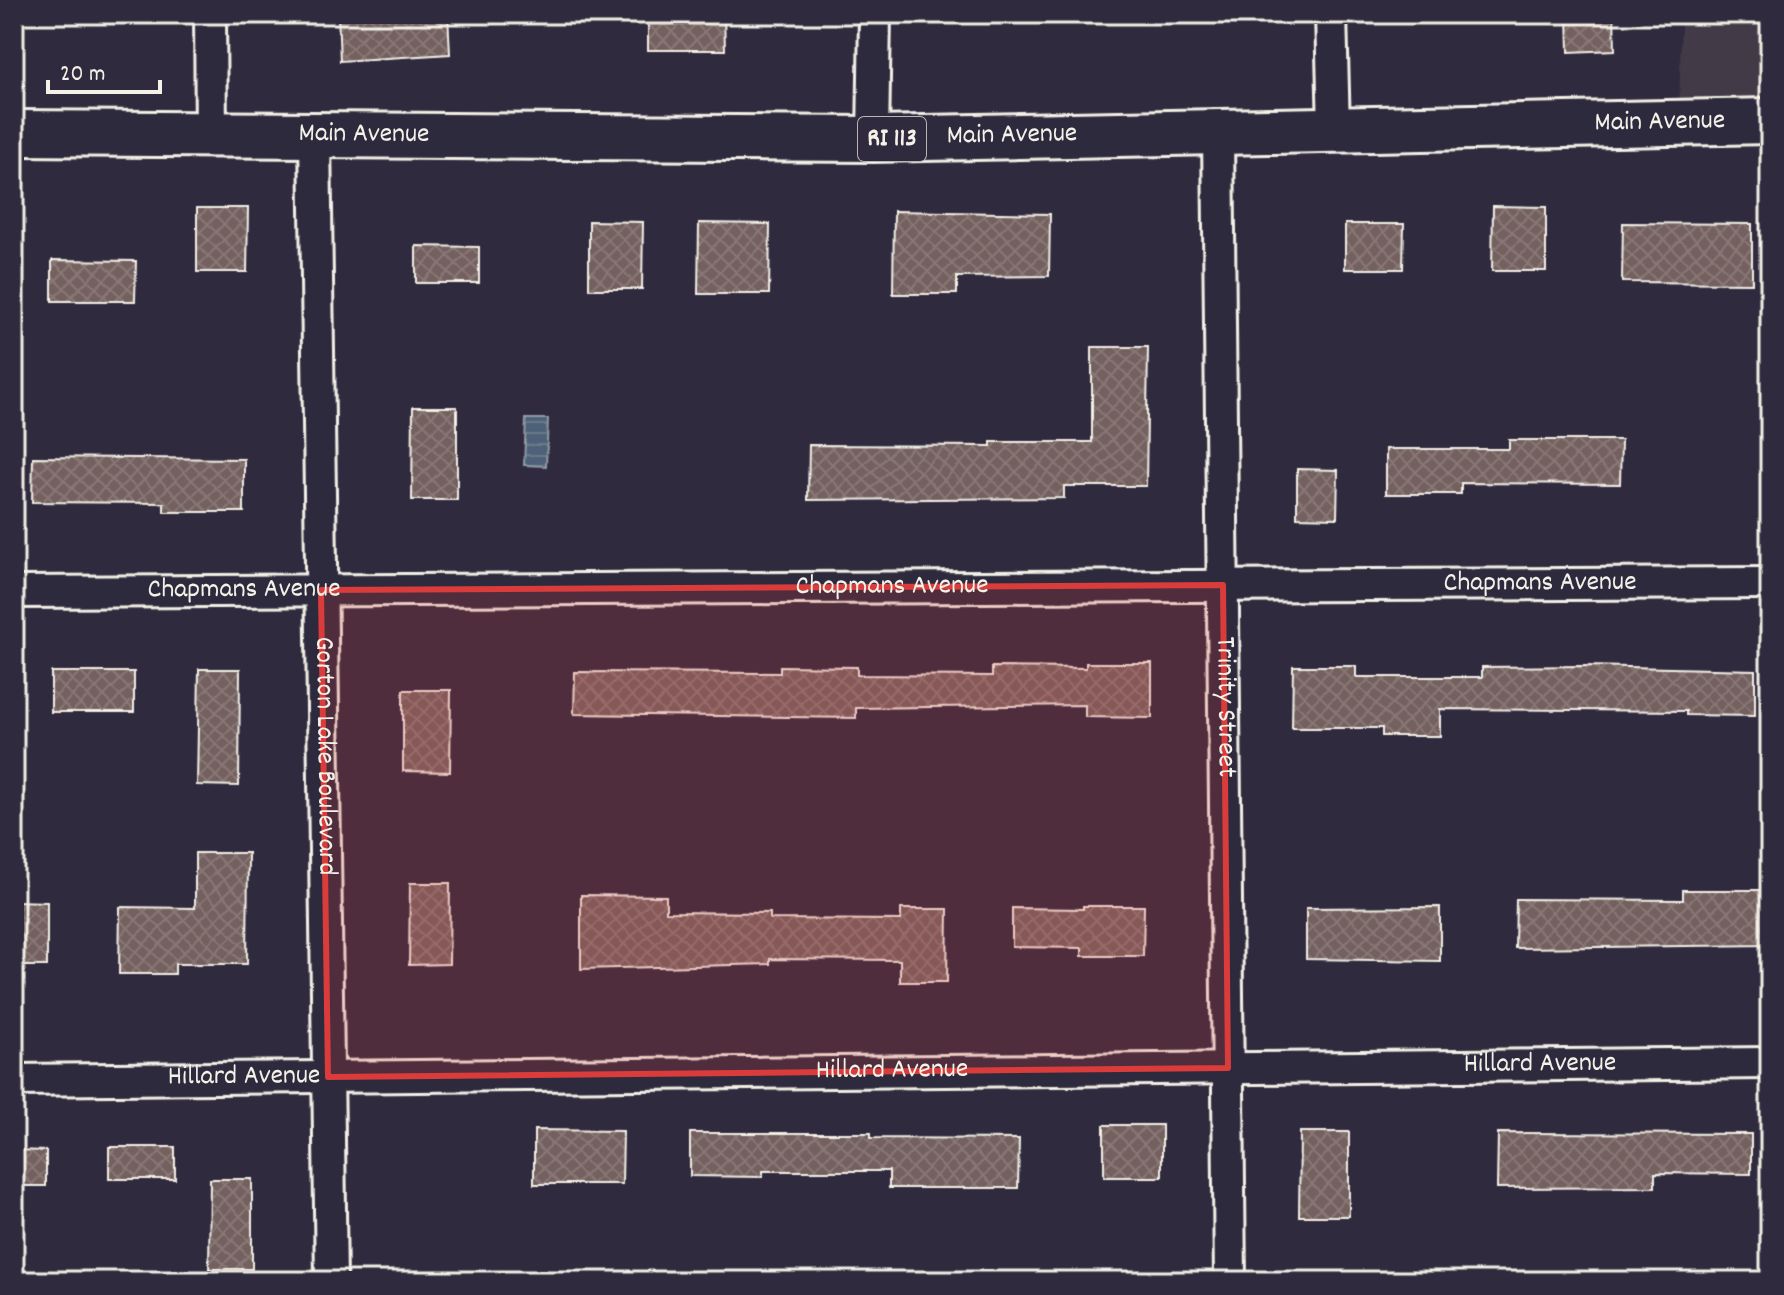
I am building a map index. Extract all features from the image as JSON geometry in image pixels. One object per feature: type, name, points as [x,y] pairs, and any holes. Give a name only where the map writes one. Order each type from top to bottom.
[{"type":"main road","name":"Main Avenue","points":[[14,133],[873,139],[1770,121]]},
{"type":"street","points":[[210,14],[211,134]]},
{"type":"street","points":[[873,139],[875,14]]},
{"type":"street","points":[[1331,14],[1334,130]]},
{"type":"street","name":"Trinity Street","points":[[1218,133],[1230,1281]]},
{"type":"street","name":"Gorton Lake Boulevard","points":[[315,136],[331,1281]]},
{"type":"street","name":"Chapmans Avenue","points":[[14,592],[1770,583]]},
{"type":"street","name":"Hillard Avenue","points":[[14,1080],[1770,1063]]},
{"type":"highlighted area","points":[[1223,585],[1228,1068],[328,1077],[321,590]]},
{"type":"shaded area","points":[[1685,14],[1770,14],[1770,128],[1679,123],[1681,23]]},
{"type":"water","points":[[526,419],[548,419],[546,466],[524,465]]},
{"type":"building","points":[[338,14],[448,14],[450,54],[340,61]]},
{"type":"building","points":[[648,14],[724,14],[725,50],[648,50]]},
{"type":"building","points":[[1568,14],[1614,14],[1615,50],[1569,52]]},
{"type":"building","points":[[1493,206],[1546,207],[1546,271],[1492,271]]},
{"type":"building","points":[[197,208],[248,208],[247,272],[197,272]]},
{"type":"building","points":[[894,211],[1050,214],[1049,276],[957,277],[957,294],[893,294]]},
{"type":"building","points":[[589,221],[643,222],[642,289],[589,289]]},
{"type":"building","points":[[699,223],[770,224],[769,294],[698,294]]},
{"type":"building","points":[[1623,223],[1752,224],[1752,283],[1622,282]]},
{"type":"building","points":[[1345,224],[1404,224],[1403,269],[1345,269]]},
{"type":"building","points":[[416,246],[479,247],[479,283],[416,283]]},
{"type":"building","points":[[52,260],[136,261],[135,301],[52,301]]},
{"type":"building","points":[[1092,347],[1148,347],[1146,486],[1064,486],[1064,498],[808,500],[809,445],[991,446],[991,442],[1092,442]]},
{"type":"building","points":[[413,407],[457,407],[457,500],[412,500]]},
{"type":"building","points":[[1509,440],[1621,440],[1620,484],[1461,483],[1461,494],[1386,494],[1386,449],[1509,449]]},
{"type":"building","points":[[33,457],[244,459],[244,512],[164,512],[164,503],[32,502]]},
{"type":"building","points":[[1297,469],[1338,470],[1337,518],[1297,517]]},
{"type":"building","points":[[1086,663],[1152,663],[1152,718],[1085,717],[1085,705],[856,708],[856,718],[574,714],[575,672],[780,673],[780,666],[857,667],[857,675],[992,676],[992,667],[1086,668]]},
{"type":"building","points":[[1293,666],[1356,666],[1356,677],[1482,677],[1482,667],[1755,670],[1755,716],[1686,715],[1686,711],[1440,709],[1440,736],[1382,736],[1382,728],[1292,728]]},
{"type":"building","points":[[199,669],[240,669],[239,786],[197,785]]},
{"type":"building","points":[[51,672],[134,672],[134,712],[51,712]]},
{"type":"building","points":[[403,690],[451,690],[450,772],[403,771]]},
{"type":"building","points":[[195,853],[248,853],[247,964],[175,964],[175,974],[119,974],[120,907],[195,908]]},
{"type":"building","points":[[410,883],[450,883],[449,964],[409,965]]},
{"type":"building","points":[[1683,890],[1770,890],[1770,945],[1515,948],[1516,899],[1683,900]]},
{"type":"building","points":[[581,895],[666,896],[666,912],[770,913],[770,919],[901,920],[901,909],[948,909],[947,982],[900,982],[900,960],[770,959],[770,964],[581,969]]},
{"type":"building","points":[[14,901],[47,902],[47,966],[14,966]]},
{"type":"building","points":[[1083,906],[1144,906],[1143,956],[1082,956],[1082,948],[1012,947],[1012,908],[1083,909]]},
{"type":"building","points":[[1440,907],[1440,961],[1306,959],[1306,908]]},
{"type":"building","points":[[1104,1125],[1162,1125],[1162,1177],[1104,1177]]},
{"type":"building","points":[[534,1130],[623,1131],[622,1184],[534,1184]]},
{"type":"building","points":[[1300,1132],[1349,1132],[1349,1216],[1299,1216]]},
{"type":"building","points":[[690,1133],[871,1133],[871,1138],[1019,1139],[1018,1188],[889,1188],[889,1171],[763,1171],[763,1177],[690,1176]]},
{"type":"building","points":[[1498,1133],[1751,1134],[1751,1174],[1655,1173],[1655,1187],[1497,1188]]},
{"type":"building","points":[[109,1147],[175,1147],[175,1179],[109,1179]]},
{"type":"building","points":[[14,1150],[46,1151],[46,1186],[14,1186]]},
{"type":"building","points":[[210,1179],[252,1179],[252,1269],[209,1269]]}]
